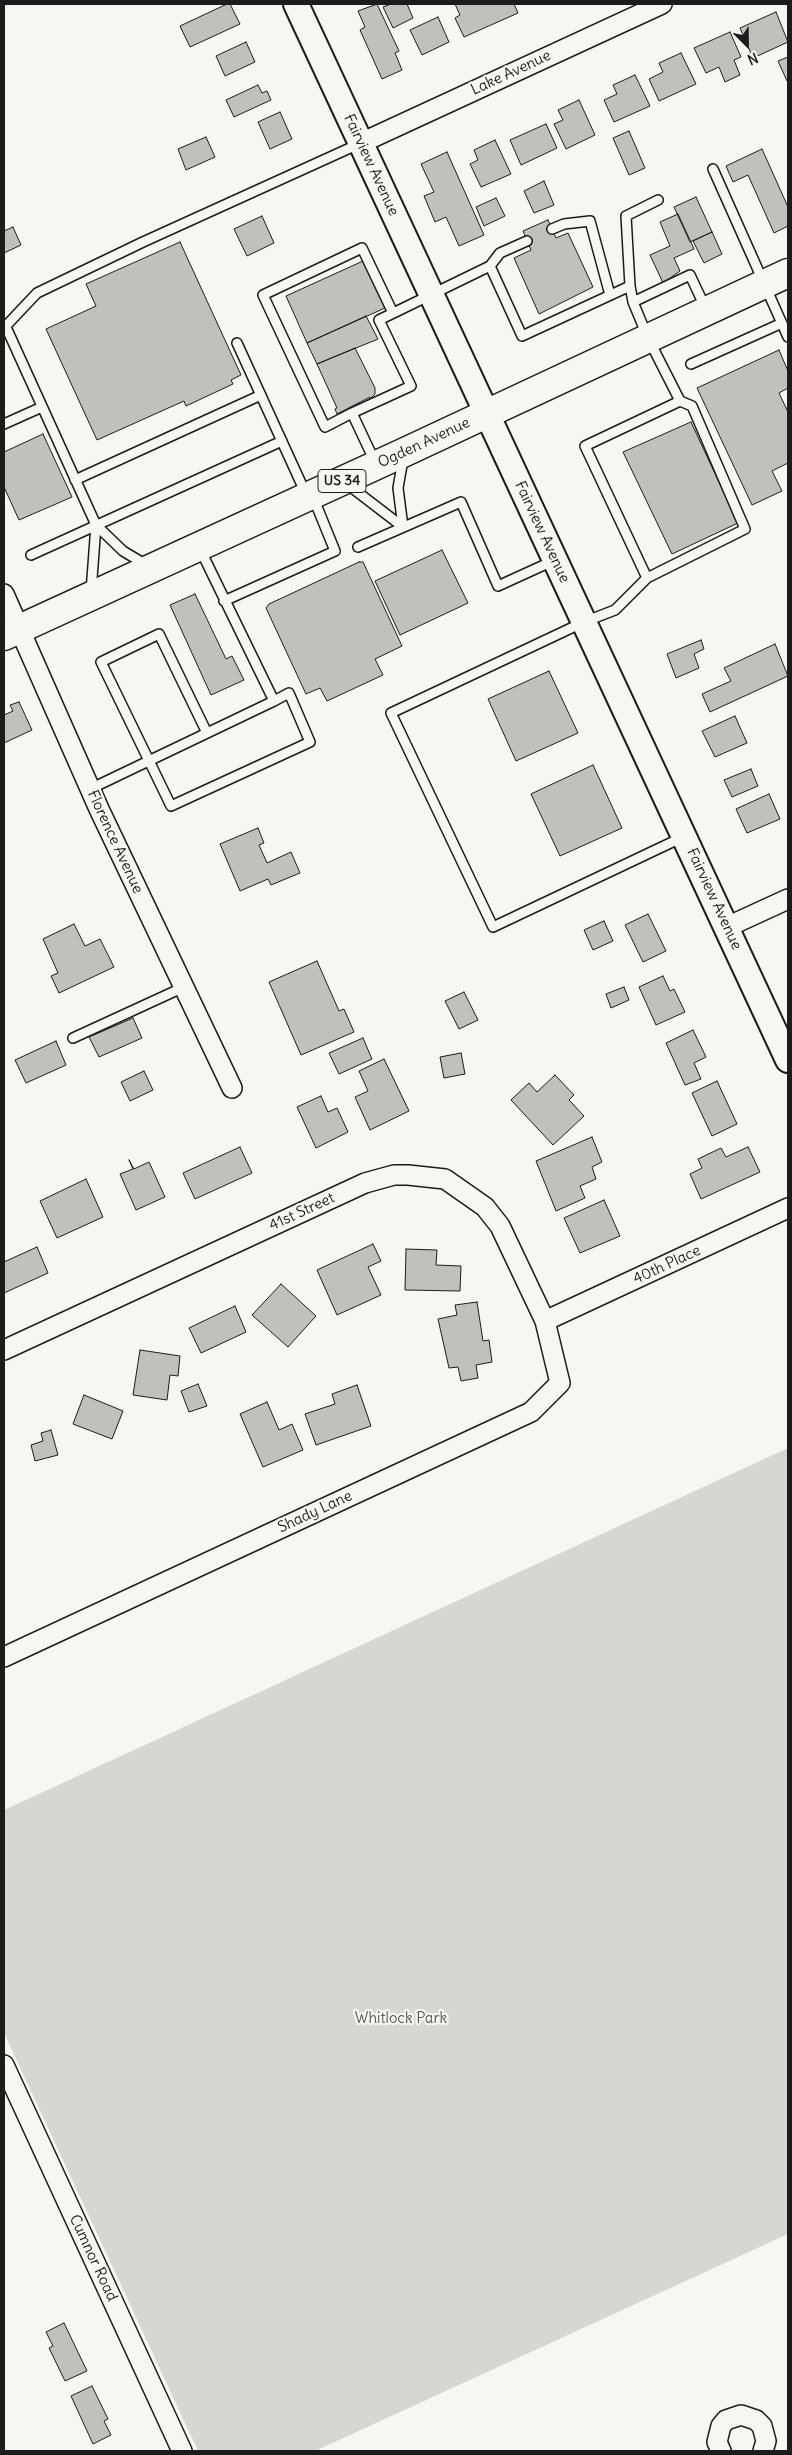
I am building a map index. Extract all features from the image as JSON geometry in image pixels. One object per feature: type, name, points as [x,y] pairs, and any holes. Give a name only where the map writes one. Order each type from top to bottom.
[{"type":"main road","name":"Ogden Avenue","points":[[12,632],[377,465],[776,278]]},
{"type":"street","name":"Fairview Avenue","points":[[296,4],[486,414],[728,927],[788,1060]]},
{"type":"street","name":"Lake Avenue","points":[[361,143],[662,4]]},
{"type":"street","name":"Florence Avenue","points":[[4,594],[12,632],[90,789],[232,1088]]},
{"type":"street","points":[[728,927],[788,899]]},
{"type":"street","name":"41st Street","points":[[4,1350],[365,1183],[394,1175],[445,1179],[485,1207],[500,1226],[545,1321]]},
{"type":"street","name":"40th Place","points":[[545,1321],[788,1208]]},
{"type":"street","name":"Shady Lane","points":[[4,1657],[531,1412],[560,1383],[545,1321]]},
{"type":"street","name":"Cumnor Road","points":[[4,2065],[182,2451]]},
{"type":"street","points":[[718,2451],[717,2442],[721,2426],[726,2420],[741,2415],[756,2420],[762,2426],[766,2441],[763,2451]]},
{"type":"lane","points":[[152,568],[123,551],[96,525],[5,327],[37,293],[143,242],[361,143]]},
{"type":"lane","points":[[713,169],[776,278],[782,323],[788,337]]},
{"type":"lane","points":[[658,200],[626,216],[630,286],[633,302],[648,338],[680,400],[692,406],[744,529],[647,578],[615,610],[584,622],[391,713],[493,927],[685,836]]},
{"type":"lane","points":[[552,229],[564,224],[590,221],[610,295]]},
{"type":"lane","points":[[393,313],[362,248],[263,295],[325,426],[411,386],[379,320],[490,266],[500,253],[527,241]]},
{"type":"lane","points":[[490,266],[522,336],[630,286]]},
{"type":"lane","points":[[633,302],[690,275],[707,311]]},
{"type":"lane","points":[[691,364],[782,323]]},
{"type":"lane","points":[[224,601],[336,551],[237,343]]},
{"type":"lane","points":[[75,480],[261,395]]},
{"type":"lane","points":[[647,578],[585,446],[680,400]]},
{"type":"lane","points":[[4,424],[42,407]]},
{"type":"lane","points":[[352,414],[377,465]]},
{"type":"lane","points":[[32,555],[282,441]]},
{"type":"lane","points":[[403,527],[398,488],[404,452]]},
{"type":"lane","points":[[343,480],[403,527]]},
{"type":"lane","points":[[358,547],[460,502],[498,586],[555,560]]},
{"type":"lane","points":[[91,596],[96,525]]},
{"type":"lane","points":[[198,546],[274,701]]},
{"type":"lane","points":[[90,789],[148,761],[207,733],[274,701],[289,693],[310,742],[171,806],[148,761],[101,662],[159,634],[207,733]]},
{"type":"lane","points":[[73,1038],[184,987]]},
{"type":"green space","name":"Whitlock Park","points":[[788,1448],[788,2234],[315,2451],[198,2451],[4,2033],[4,1810]]},
{"type":"building","points":[[230,4],[240,24],[190,47],[180,26]]},
{"type":"building","points":[[377,4],[399,51],[395,53],[402,70],[382,79],[360,30],[365,27],[358,11]]},
{"type":"building","points":[[391,4],[407,4],[413,18],[393,28],[383,7]]},
{"type":"building","points":[[455,4],[514,4],[518,13],[464,37],[455,18],[460,15]]},
{"type":"building","points":[[776,12],[788,42],[753,58],[740,28]]},
{"type":"building","points":[[438,17],[449,42],[422,55],[410,30]]},
{"type":"building","points":[[730,32],[741,57],[734,60],[740,75],[725,82],[719,67],[706,73],[694,48]]},
{"type":"building","points":[[246,42],[255,62],[225,76],[216,56]]},
{"type":"building","points":[[681,53],[696,84],[659,101],[649,79],[663,72],[659,63]]},
{"type":"building","points":[[788,57],[788,80],[787,81],[778,61]]},
{"type":"building","points":[[635,75],[650,106],[614,122],[604,100],[617,94],[613,85]]},
{"type":"building","points":[[258,85],[262,93],[267,91],[271,100],[234,117],[226,100]]},
{"type":"building","points":[[579,100],[595,135],[566,149],[554,124],[563,120],[558,110]]},
{"type":"building","points":[[280,112],[292,139],[270,149],[258,122]]},
{"type":"building","points":[[546,124],[557,148],[521,165],[510,140]]},
{"type":"building","points":[[629,131],[645,168],[629,175],[613,138]]},
{"type":"building","points":[[206,137],[215,157],[186,170],[178,149]]},
{"type":"building","points":[[495,140],[511,174],[481,187],[470,164],[478,160],[474,150]]},
{"type":"building","points":[[762,149],[788,207],[788,226],[774,233],[748,175],[733,182],[726,166]]},
{"type":"building","points":[[447,152],[484,235],[459,246],[446,217],[435,222],[424,196],[434,192],[421,164]]},
{"type":"building","points":[[544,181],[554,205],[534,213],[524,191]]},
{"type":"building","points":[[696,197],[712,232],[690,242],[674,207]]},
{"type":"building","points":[[496,198],[505,216],[484,226],[476,207]]},
{"type":"building","points":[[678,214],[694,249],[674,258],[680,271],[663,283],[650,255],[670,246],[660,222]]},
{"type":"building","points":[[262,216],[274,243],[247,256],[234,229]]},
{"type":"building","points":[[548,220],[556,238],[568,233],[593,287],[539,314],[514,258],[531,250],[523,231]]},
{"type":"building","points":[[13,227],[21,245],[4,253],[4,231]]},
{"type":"building","points":[[712,232],[722,254],[704,263],[693,241]]},
{"type":"building","points":[[180,242],[241,375],[231,380],[233,384],[186,406],[184,401],[97,440],[46,329],[96,306],[86,284]]},
{"type":"building","points":[[363,261],[385,308],[307,343],[286,296]]},
{"type":"building","points":[[366,316],[378,339],[317,364],[307,343]]},
{"type":"building","points":[[355,348],[375,388],[375,394],[370,399],[370,397],[337,414],[335,409],[337,408],[317,364]]},
{"type":"building","points":[[779,350],[788,371],[788,388],[779,393],[788,412],[788,463],[772,471],[782,491],[752,505],[697,388]]},
{"type":"building","points":[[691,422],[738,523],[672,554],[623,452]]},
{"type":"building","points":[[43,434],[72,497],[19,520],[4,487],[4,452]]},
{"type":"building","points":[[442,550],[468,603],[400,635],[375,581]]},
{"type":"building","points":[[359,562],[363,562],[402,646],[375,659],[383,675],[327,701],[320,688],[306,694],[266,608],[269,604]]},
{"type":"building","points":[[195,594],[226,659],[232,656],[244,680],[211,695],[170,605]]},
{"type":"building","points":[[701,640],[704,649],[694,654],[699,668],[676,678],[667,654]]},
{"type":"building","points":[[775,644],[788,676],[710,712],[702,694],[731,681],[724,668]]},
{"type":"building","points":[[549,671],[578,733],[516,761],[488,699]]},
{"type":"building","points":[[19,702],[32,730],[4,743],[4,715],[13,711],[10,705]]},
{"type":"building","points":[[735,716],[747,743],[715,757],[702,731]]},
{"type":"building","points":[[593,765],[622,828],[560,856],[531,794]]},
{"type":"building","points":[[751,769],[758,786],[732,797],[724,780]]},
{"type":"building","points":[[769,794],[780,819],[747,833],[736,809]]},
{"type":"building","points":[[258,828],[264,843],[259,845],[267,863],[291,852],[300,873],[271,885],[268,879],[240,891],[220,844]]},
{"type":"building","points":[[648,914],[666,951],[643,962],[625,925]]},
{"type":"building","points":[[604,921],[613,941],[593,950],[584,930]]},
{"type":"building","points":[[74,924],[85,946],[100,939],[114,967],[59,993],[51,976],[58,973],[43,939]]},
{"type":"building","points":[[317,961],[339,1011],[344,1009],[354,1032],[301,1055],[269,982]]},
{"type":"building","points":[[663,976],[670,991],[674,989],[685,1012],[656,1025],[639,987]]},
{"type":"building","points":[[624,987],[629,1000],[611,1008],[606,994]]},
{"type":"building","points":[[464,992],[478,1020],[459,1029],[445,1001]]},
{"type":"building","points":[[133,1018],[142,1038],[99,1057],[89,1037]]},
{"type":"building","points":[[693,1030],[706,1057],[694,1063],[701,1079],[685,1085],[666,1043]]},
{"type":"building","points":[[363,1038],[372,1059],[339,1074],[329,1053]]},
{"type":"building","points":[[56,1041],[66,1065],[26,1083],[15,1060]]},
{"type":"building","points":[[461,1053],[465,1074],[444,1078],[440,1057]]},
{"type":"building","points":[[384,1059],[409,1111],[370,1130],[355,1097],[368,1091],[359,1071]]},
{"type":"building","points":[[144,1071],[153,1090],[130,1101],[121,1082]]},
{"type":"building","points":[[555,1075],[574,1095],[569,1100],[584,1116],[553,1145],[511,1100],[529,1083],[537,1092]]},
{"type":"building","points":[[717,1081],[737,1124],[712,1136],[692,1093]]},
{"type":"building","points":[[321,1096],[328,1112],[337,1108],[348,1132],[316,1148],[297,1107]]},
{"type":"building","points":[[592,1137],[602,1162],[592,1167],[596,1179],[580,1186],[585,1198],[556,1211],[536,1161]]},
{"type":"building","points":[[240,1147],[252,1173],[195,1199],[183,1173]]},
{"type":"building","points":[[748,1147],[760,1172],[701,1199],[690,1174],[702,1168],[698,1159],[721,1148],[726,1157]]},
{"type":"building","points":[[129,1160],[134,1169],[149,1162],[165,1197],[136,1210],[120,1174],[133,1169]]},
{"type":"building","points":[[86,1179],[103,1217],[57,1238],[40,1201]]},
{"type":"building","points":[[604,1200],[620,1236],[580,1253],[564,1218]]},
{"type":"building","points":[[373,1244],[381,1261],[368,1267],[381,1295],[337,1315],[317,1270]]},
{"type":"building","points":[[37,1247],[48,1273],[4,1293],[4,1262]]},
{"type":"building","points":[[406,1249],[437,1250],[436,1265],[461,1266],[460,1291],[405,1290]]},
{"type":"building","points":[[281,1284],[316,1316],[288,1347],[252,1315]]},
{"type":"building","points":[[477,1302],[483,1341],[489,1340],[492,1362],[476,1365],[478,1378],[461,1381],[458,1367],[449,1368],[438,1319],[457,1315],[455,1305]]},
{"type":"building","points":[[235,1306],[246,1332],[201,1353],[189,1328]]},
{"type":"building","points":[[140,1350],[180,1356],[178,1376],[170,1375],[167,1400],[133,1395]]},
{"type":"building","points":[[198,1384],[207,1406],[189,1412],[181,1391]]},
{"type":"building","points":[[357,1385],[371,1426],[316,1445],[305,1414],[335,1404],[332,1394]]},
{"type":"building","points":[[84,1395],[123,1411],[112,1439],[73,1424]]},
{"type":"building","points":[[267,1402],[279,1430],[292,1424],[303,1450],[263,1467],[240,1414]]},
{"type":"building","points":[[51,1430],[58,1455],[35,1461],[31,1445],[43,1441],[41,1433]]},
{"type":"building","points":[[64,2323],[87,2371],[65,2381],[49,2348],[53,2346],[46,2332]]},
{"type":"building","points":[[92,2386],[108,2419],[104,2421],[111,2435],[93,2444],[71,2396]]}]
